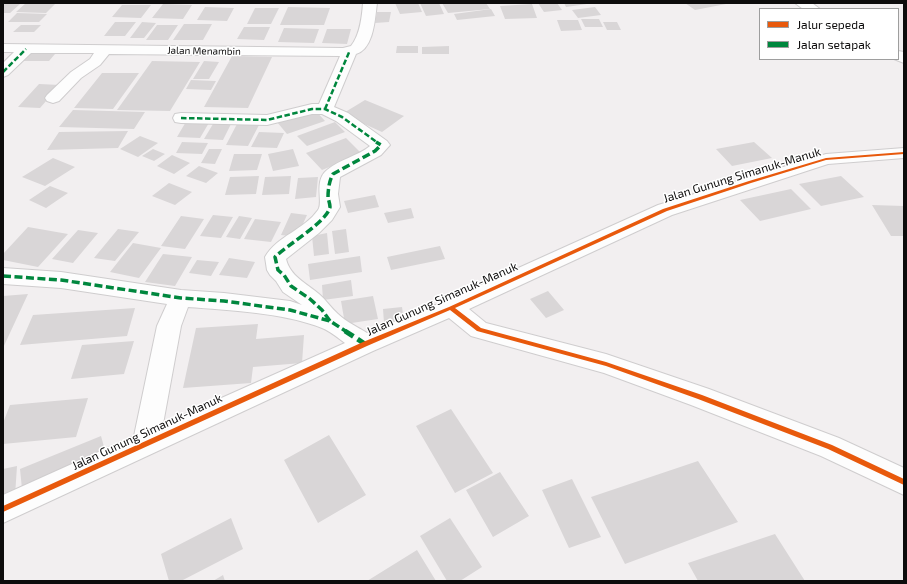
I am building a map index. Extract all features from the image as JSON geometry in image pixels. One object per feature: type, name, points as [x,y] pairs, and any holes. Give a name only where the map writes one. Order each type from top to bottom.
[{"type":"street","points":[[325,109],[350,50],[356,48],[361,43],[368,19],[370,3]]},
{"type":"street","points":[[802,3],[811,8]]},
{"type":"street","name":"Jalan Menambin","points":[[3,48],[333,53],[350,50]]},
{"type":"street","points":[[3,72],[26,49]]},
{"type":"street","points":[[53,98],[76,75],[95,62],[104,50]]},
{"type":"street","points":[[181,118],[267,120],[312,109],[325,109],[342,117],[382,145],[375,151],[333,174],[329,190],[330,207],[316,226],[282,248],[276,257],[278,270],[291,286],[310,299],[322,310],[330,321]]},
{"type":"street","name":"Jalan Gunung Simanuk-Manuk","points":[[3,509],[365,344],[451,308],[665,210],[826,159],[904,153]]},
{"type":"street","points":[[3,276],[61,280],[181,298],[224,301],[290,310],[330,321],[365,344]]},
{"type":"street","points":[[146,444],[169,326],[181,298]]},
{"type":"street","points":[[451,308],[479,330],[606,364],[635,374],[830,447],[904,482]]},
{"type":"building","points":[[5,3],[20,4],[10,13],[3,13],[3,6]]},
{"type":"building","points":[[26,3],[56,3],[46,13],[16,12]]},
{"type":"building","points":[[395,3],[418,3],[422,12],[400,14]]},
{"type":"building","points":[[420,3],[439,3],[444,14],[426,16]]},
{"type":"building","points":[[442,3],[486,3],[490,9],[448,13]]},
{"type":"building","points":[[538,3],[557,3],[562,10],[544,12]]},
{"type":"building","points":[[564,3],[586,3],[587,4],[566,7]]},
{"type":"building","points":[[685,3],[726,3],[726,4],[695,10]]},
{"type":"building","points":[[163,4],[192,5],[183,19],[152,18]]},
{"type":"building","points":[[532,4],[537,18],[505,19],[500,6]]},
{"type":"building","points":[[122,5],[151,5],[141,18],[112,17]]},
{"type":"building","points":[[205,7],[234,8],[227,21],[197,20]]},
{"type":"building","points":[[288,7],[330,8],[324,25],[280,25]]},
{"type":"building","points":[[595,7],[601,15],[578,18],[572,10]]},
{"type":"building","points":[[255,8],[279,8],[271,24],[247,24]]},
{"type":"building","points":[[491,9],[495,16],[457,20],[454,14]]},
{"type":"building","points":[[377,12],[391,12],[389,22],[375,23]]},
{"type":"building","points":[[17,13],[47,14],[39,22],[8,22]]},
{"type":"building","points":[[581,19],[599,19],[603,27],[585,27]]},
{"type":"building","points":[[557,20],[578,20],[582,30],[561,31]]},
{"type":"building","points":[[115,22],[136,22],[125,36],[104,36]]},
{"type":"building","points":[[142,22],[156,23],[144,38],[130,38]]},
{"type":"building","points":[[603,22],[617,22],[621,30],[607,30]]},
{"type":"building","points":[[184,24],[212,24],[203,40],[173,40]]},
{"type":"building","points":[[21,25],[41,25],[34,32],[13,32]]},
{"type":"building","points":[[157,25],[178,25],[168,40],[146,40]]},
{"type":"building","points":[[244,27],[270,27],[264,40],[237,39]]},
{"type":"building","points":[[284,28],[319,29],[314,43],[278,42]]},
{"type":"building","points":[[327,29],[351,29],[347,44],[322,43]]},
{"type":"building","points":[[397,46],[418,46],[418,53],[396,53]]},
{"type":"building","points":[[449,46],[449,54],[422,54],[422,47]]},
{"type":"building","points":[[30,54],[55,54],[49,61],[23,61]]},
{"type":"building","points":[[232,56],[272,57],[248,108],[204,107]]},
{"type":"building","points":[[152,61],[200,62],[170,111],[117,110]]},
{"type":"building","points":[[204,61],[219,62],[209,79],[193,79]]},
{"type":"building","points":[[102,73],[139,73],[113,109],[74,108]]},
{"type":"building","points":[[191,80],[216,81],[211,90],[186,89]]},
{"type":"building","points":[[39,84],[60,85],[40,108],[18,107]]},
{"type":"building","points":[[365,100],[404,116],[382,132],[342,114]]},
{"type":"building","points":[[73,110],[145,112],[134,129],[59,127]]},
{"type":"building","points":[[315,110],[325,121],[287,134],[277,122]]},
{"type":"building","points":[[187,120],[210,121],[200,138],[177,137]]},
{"type":"building","points":[[335,122],[345,132],[307,146],[297,136]]},
{"type":"building","points":[[213,124],[231,124],[223,140],[204,139]]},
{"type":"building","points":[[237,124],[259,125],[248,146],[226,145]]},
{"type":"building","points":[[128,131],[118,148],[47,150],[59,132]]},
{"type":"building","points":[[259,132],[284,133],[277,148],[251,147]]},
{"type":"building","points":[[140,136],[158,143],[138,157],[120,149]]},
{"type":"building","points":[[346,138],[362,154],[322,170],[306,153]]},
{"type":"building","points":[[182,142],[208,143],[202,154],[176,153]]},
{"type":"building","points":[[754,142],[772,158],[732,166],[716,149]]},
{"type":"building","points":[[153,149],[165,154],[154,161],[142,156]]},
{"type":"building","points":[[209,149],[222,149],[215,164],[201,163]]},
{"type":"building","points":[[293,149],[299,166],[273,171],[268,154]]},
{"type":"building","points":[[234,154],[262,154],[257,170],[229,171]]},
{"type":"building","points":[[172,155],[190,163],[174,174],[157,166]]},
{"type":"building","points":[[53,158],[75,167],[45,186],[22,177]]},
{"type":"building","points":[[199,166],[218,173],[206,183],[186,176]]},
{"type":"building","points":[[259,176],[256,194],[225,195],[230,177]]},
{"type":"building","points":[[291,176],[289,194],[262,195],[265,177]]},
{"type":"building","points":[[841,176],[864,197],[821,206],[799,184]]},
{"type":"building","points":[[318,177],[316,197],[295,199],[298,178]]},
{"type":"building","points":[[169,183],[192,192],[175,205],[152,196]]},
{"type":"building","points":[[50,186],[68,193],[46,208],[29,200]]},
{"type":"building","points":[[791,189],[811,209],[760,221],[740,200]]},
{"type":"building","points":[[375,195],[379,207],[348,213],[344,201]]},
{"type":"building","points":[[872,205],[904,206],[904,236],[891,236]]},
{"type":"building","points":[[411,208],[414,218],[388,223],[384,213]]},
{"type":"building","points":[[291,213],[307,215],[297,237],[281,235]]},
{"type":"building","points":[[213,215],[233,217],[221,238],[200,236]]},
{"type":"building","points":[[181,216],[204,219],[185,249],[161,246]]},
{"type":"building","points":[[239,216],[252,218],[240,239],[226,237]]},
{"type":"building","points":[[255,219],[281,222],[271,242],[244,239]]},
{"type":"building","points":[[28,227],[68,234],[38,267],[3,260],[3,254]]},
{"type":"building","points":[[118,229],[139,232],[115,261],[94,258]]},
{"type":"building","points":[[346,229],[349,252],[335,254],[332,231]]},
{"type":"building","points":[[78,230],[98,233],[73,263],[52,259]]},
{"type":"building","points":[[327,233],[329,254],[314,256],[312,236]]},
{"type":"building","points":[[133,243],[161,248],[139,278],[110,272]]},
{"type":"building","points":[[440,246],[445,259],[391,270],[387,257]]},
{"type":"building","points":[[163,254],[192,257],[175,286],[145,282]]},
{"type":"building","points":[[360,256],[362,272],[310,280],[308,264]]},
{"type":"building","points":[[229,258],[255,262],[247,278],[219,275]]},
{"type":"building","points":[[197,260],[219,262],[211,276],[189,273]]},
{"type":"building","points":[[351,280],[353,296],[323,300],[322,285]]},
{"type":"building","points":[[548,291],[564,310],[546,318],[530,299]]},
{"type":"building","points":[[28,294],[3,348],[3,296]]},
{"type":"building","points":[[373,296],[378,319],[345,324],[341,301]]},
{"type":"building","points":[[402,307],[404,321],[384,323],[383,309]]},
{"type":"building","points":[[135,308],[127,336],[20,345],[33,315]]},
{"type":"building","points":[[258,324],[256,339],[304,335],[302,363],[253,367],[251,383],[183,388],[196,328]]},
{"type":"building","points":[[134,341],[124,374],[71,379],[82,345]]},
{"type":"building","points":[[88,398],[76,437],[3,444],[3,423],[10,405]]},
{"type":"building","points":[[451,409],[493,473],[455,493],[416,426]]},
{"type":"building","points":[[329,435],[366,495],[318,523],[284,460]]},
{"type":"building","points":[[101,436],[106,454],[22,489],[20,469]]},
{"type":"building","points":[[698,461],[738,522],[625,564],[591,497]]},
{"type":"building","points":[[17,466],[15,496],[3,500],[3,469]]},
{"type":"building","points":[[500,472],[529,516],[493,537],[466,490]]},
{"type":"building","points":[[572,479],[601,537],[569,548],[542,490]]},
{"type":"building","points":[[231,518],[243,549],[181,581],[169,581],[161,554]]},
{"type":"building","points":[[450,518],[482,567],[460,581],[447,581],[420,536]]},
{"type":"building","points":[[775,534],[805,581],[698,581],[688,563]]},
{"type":"building","points":[[417,550],[436,581],[367,581]]},
{"type":"building","points":[[223,575],[225,581],[213,581]]},
{"type":"marked path","points":[[3,72],[26,49]]},
{"type":"marked path","points":[[325,109],[350,50]]},
{"type":"marked path","points":[[181,118],[267,120],[312,109],[325,109],[342,117],[381,145],[375,151],[333,174],[328,189],[330,207],[325,215],[312,228],[289,244],[275,257],[278,270],[284,275],[291,286],[310,299],[322,310],[330,321]]},
{"type":"marked path","points":[[3,276],[61,280],[181,298],[224,301],[290,310],[330,321],[365,344]]},
{"type":"cycle path","points":[[3,509],[365,344],[451,308],[665,210],[826,159],[904,153]]},
{"type":"cycle path","points":[[451,308],[479,330],[606,364],[700,397],[830,447],[904,482]]}]
